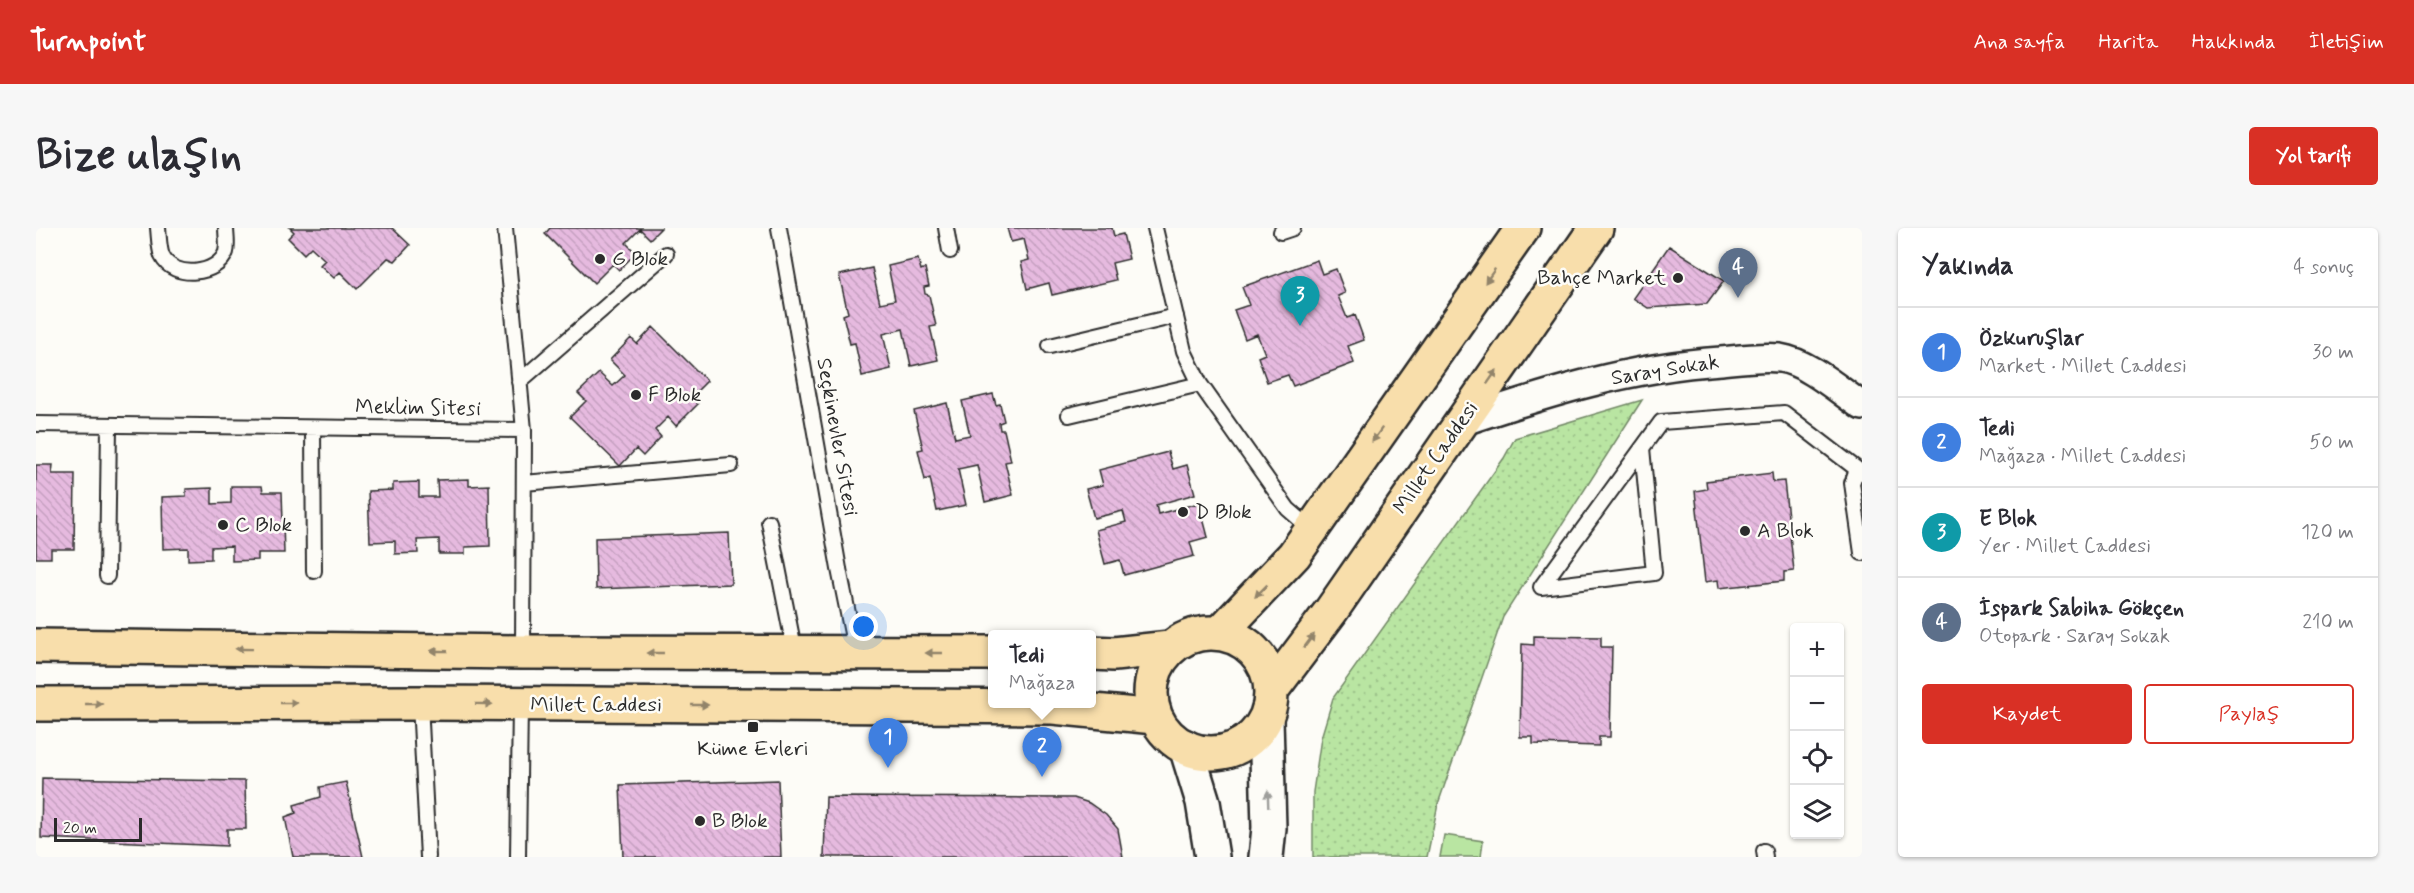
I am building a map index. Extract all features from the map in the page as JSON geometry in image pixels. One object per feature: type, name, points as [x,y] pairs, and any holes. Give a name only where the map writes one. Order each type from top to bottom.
[{"type":"main road","points":[[1222,632],[1280,573],[1523,228]]},
{"type":"main road","name":"Millet Caddesi","points":[[1273,688],[1331,611],[1596,228]]},
{"type":"main road","points":[[1222,632],[1247,644],[1261,659],[1273,688],[1272,707],[1253,736],[1236,748],[1217,753],[1198,752],[1186,747],[1166,733],[1155,717],[1150,699],[1151,680],[1158,662],[1170,648],[1184,638],[1202,633],[1222,632]]},
{"type":"main road","points":[[36,646],[523,652],[988,653]]},
{"type":"main road","points":[[1096,653],[1114,654],[1170,648]]},
{"type":"main road","name":"Millet Caddesi","points":[[36,704],[420,703],[988,707]]},
{"type":"main road","name":"Millet Caddesi","points":[[1063,708],[1155,717]]},
{"type":"street","name":"Saray Sokak","points":[[1461,422],[1543,395],[1652,367],[1742,359],[1781,358],[1809,369],[1862,406]]},
{"type":"street","points":[[1266,719],[1269,828],[1266,857]]},
{"type":"street","points":[[1186,747],[1203,802],[1212,857]]},
{"type":"lane","points":[[158,228],[163,258],[171,266],[183,271],[195,272],[205,270],[221,259],[227,251],[226,228]]},
{"type":"lane","points":[[505,228],[524,430],[523,652]]},
{"type":"lane","name":"Seçkinevler Sitesi","points":[[779,228],[856,654]]},
{"type":"lane","points":[[946,228],[950,251]]},
{"type":"lane","points":[[1155,228],[1184,351],[1200,384],[1288,509],[1311,529]]},
{"type":"lane","points":[[519,382],[666,254]]},
{"type":"lane","points":[[1050,346],[1176,316]]},
{"type":"lane","points":[[1069,415],[1200,384]]},
{"type":"lane","points":[[1642,448],[1654,573],[1541,587],[1568,550],[1642,448],[1661,422],[1784,413],[1859,471],[1852,483],[1862,553]]},
{"type":"lane","name":"Meklim Sitesi","points":[[36,424],[524,430]]},
{"type":"lane","points":[[107,576],[109,425]]},
{"type":"lane","points":[[313,428],[314,571]]},
{"type":"lane","points":[[524,483],[731,465]]},
{"type":"lane","points":[[770,522],[795,653]]},
{"type":"lane","points":[[420,703],[428,857]]},
{"type":"lane","points":[[518,857],[520,704]]},
{"type":"green space","points":[[1642,400],[1503,617],[1438,804],[1427,857],[1313,857],[1313,792],[1321,738],[1333,698],[1504,458],[1515,438]]},
{"type":"green space","points":[[1444,835],[1483,841],[1481,857],[1440,857]]},
{"type":"building","points":[[290,228],[392,228],[410,245],[395,261],[388,258],[357,289],[340,272],[334,278],[320,265],[325,260],[311,247],[304,254],[288,238],[294,232]]},
{"type":"building","name":"G Blok","points":[[550,228],[661,228],[650,239],[640,229],[626,243],[636,253],[619,270],[613,264],[594,283],[545,234]]},
{"type":"building","points":[[1007,228],[1112,228],[1114,236],[1123,234],[1129,259],[1112,263],[1116,280],[1052,295],[1049,283],[1027,289],[1021,262],[1029,260],[1024,239],[1011,242]]},
{"type":"building","points":[[1669,246],[1724,281],[1707,304],[1648,308],[1633,298]]},
{"type":"building","points":[[918,259],[921,270],[925,268],[929,286],[924,287],[925,294],[929,295],[936,326],[930,327],[938,360],[911,366],[903,329],[883,334],[891,369],[862,376],[855,343],[850,344],[843,315],[848,313],[839,275],[872,268],[880,303],[895,300],[888,266]]},
{"type":"building","points":[[1317,260],[1322,274],[1336,269],[1345,293],[1338,296],[1347,318],[1355,315],[1364,340],[1348,346],[1354,363],[1293,386],[1288,375],[1267,382],[1258,357],[1265,354],[1257,334],[1245,339],[1234,310],[1249,305],[1242,287]]},
{"type":"building","name":"F Blok","points":[[653,327],[707,381],[691,397],[698,404],[676,426],[668,417],[655,430],[661,437],[643,456],[636,449],[620,466],[570,417],[586,401],[578,393],[599,373],[613,386],[625,375],[610,360],[631,338],[637,344]]},
{"type":"building","points":[[993,394],[996,405],[1000,404],[1004,421],[999,423],[1000,430],[1004,430],[1011,461],[1005,462],[1013,495],[985,502],[977,465],[958,469],[966,505],[937,511],[930,478],[925,480],[918,450],[923,449],[914,411],[947,403],[955,438],[970,435],[962,401]]},
{"type":"building","name":"D Blok","points":[[1168,452],[1173,469],[1187,465],[1195,494],[1156,505],[1158,514],[1199,503],[1208,537],[1190,542],[1194,556],[1124,575],[1120,560],[1105,564],[1096,530],[1126,522],[1123,511],[1094,518],[1086,489],[1103,485],[1099,470]]},
{"type":"building","points":[[36,465],[53,465],[52,474],[75,474],[74,549],[51,549],[51,558],[36,558]]},
{"type":"building","name":"A Blok","points":[[1772,473],[1773,482],[1784,481],[1794,571],[1784,572],[1784,581],[1719,588],[1718,580],[1705,582],[1695,491],[1707,489],[1706,481]]},
{"type":"building","points":[[469,479],[469,486],[489,485],[490,546],[465,547],[465,554],[439,554],[439,539],[417,540],[418,553],[395,554],[395,541],[370,542],[368,491],[393,490],[393,483],[419,482],[419,497],[438,497],[437,480]]},
{"type":"building","name":"C Blok","points":[[231,486],[262,486],[263,492],[282,492],[284,553],[258,553],[258,560],[232,561],[232,546],[211,547],[211,559],[188,560],[188,548],[163,549],[162,497],[186,496],[186,489],[212,488],[212,504],[231,503]]},
{"type":"building","points":[[729,533],[731,584],[596,589],[595,538]]},
{"type":"building","points":[[1534,636],[1601,637],[1601,647],[1612,647],[1610,737],[1599,737],[1599,746],[1533,744],[1533,737],[1520,737],[1522,644],[1534,645]]},
{"type":"building","points":[[42,778],[245,781],[246,829],[227,829],[227,846],[41,838]]},
{"type":"building","name":"B Blok","points":[[778,780],[781,857],[623,857],[620,785]]},
{"type":"building","points":[[346,782],[363,857],[293,857],[285,817],[296,813],[294,805],[321,797],[320,787]]},
{"type":"building","points":[[826,797],[1074,798],[1089,803],[1106,815],[1118,829],[1123,857],[824,857]]},
{"type":"place","name":"G Blok","points":[[600,259]]},
{"type":"place","name":"Bahçe Market","points":[[1678,278]]},
{"type":"place","name":"İspark Sabiha Gökçen","points":[[1738,298]]},
{"type":"place","name":"E Blok","points":[[1300,326]]},
{"type":"place","name":"F Blok","points":[[636,395]]},
{"type":"place","name":"D Blok","points":[[1183,512]]},
{"type":"place","name":"C Blok","points":[[223,525]]},
{"type":"place","name":"A Blok","points":[[1745,531]]},
{"type":"place","name":"Küme Evleri","points":[[753,727]]},
{"type":"place","name":"Özkuruşlar","points":[[888,768]]},
{"type":"place","name":"Tedi","points":[[1042,777]]},
{"type":"place","name":"B Blok","points":[[700,821]]}]
